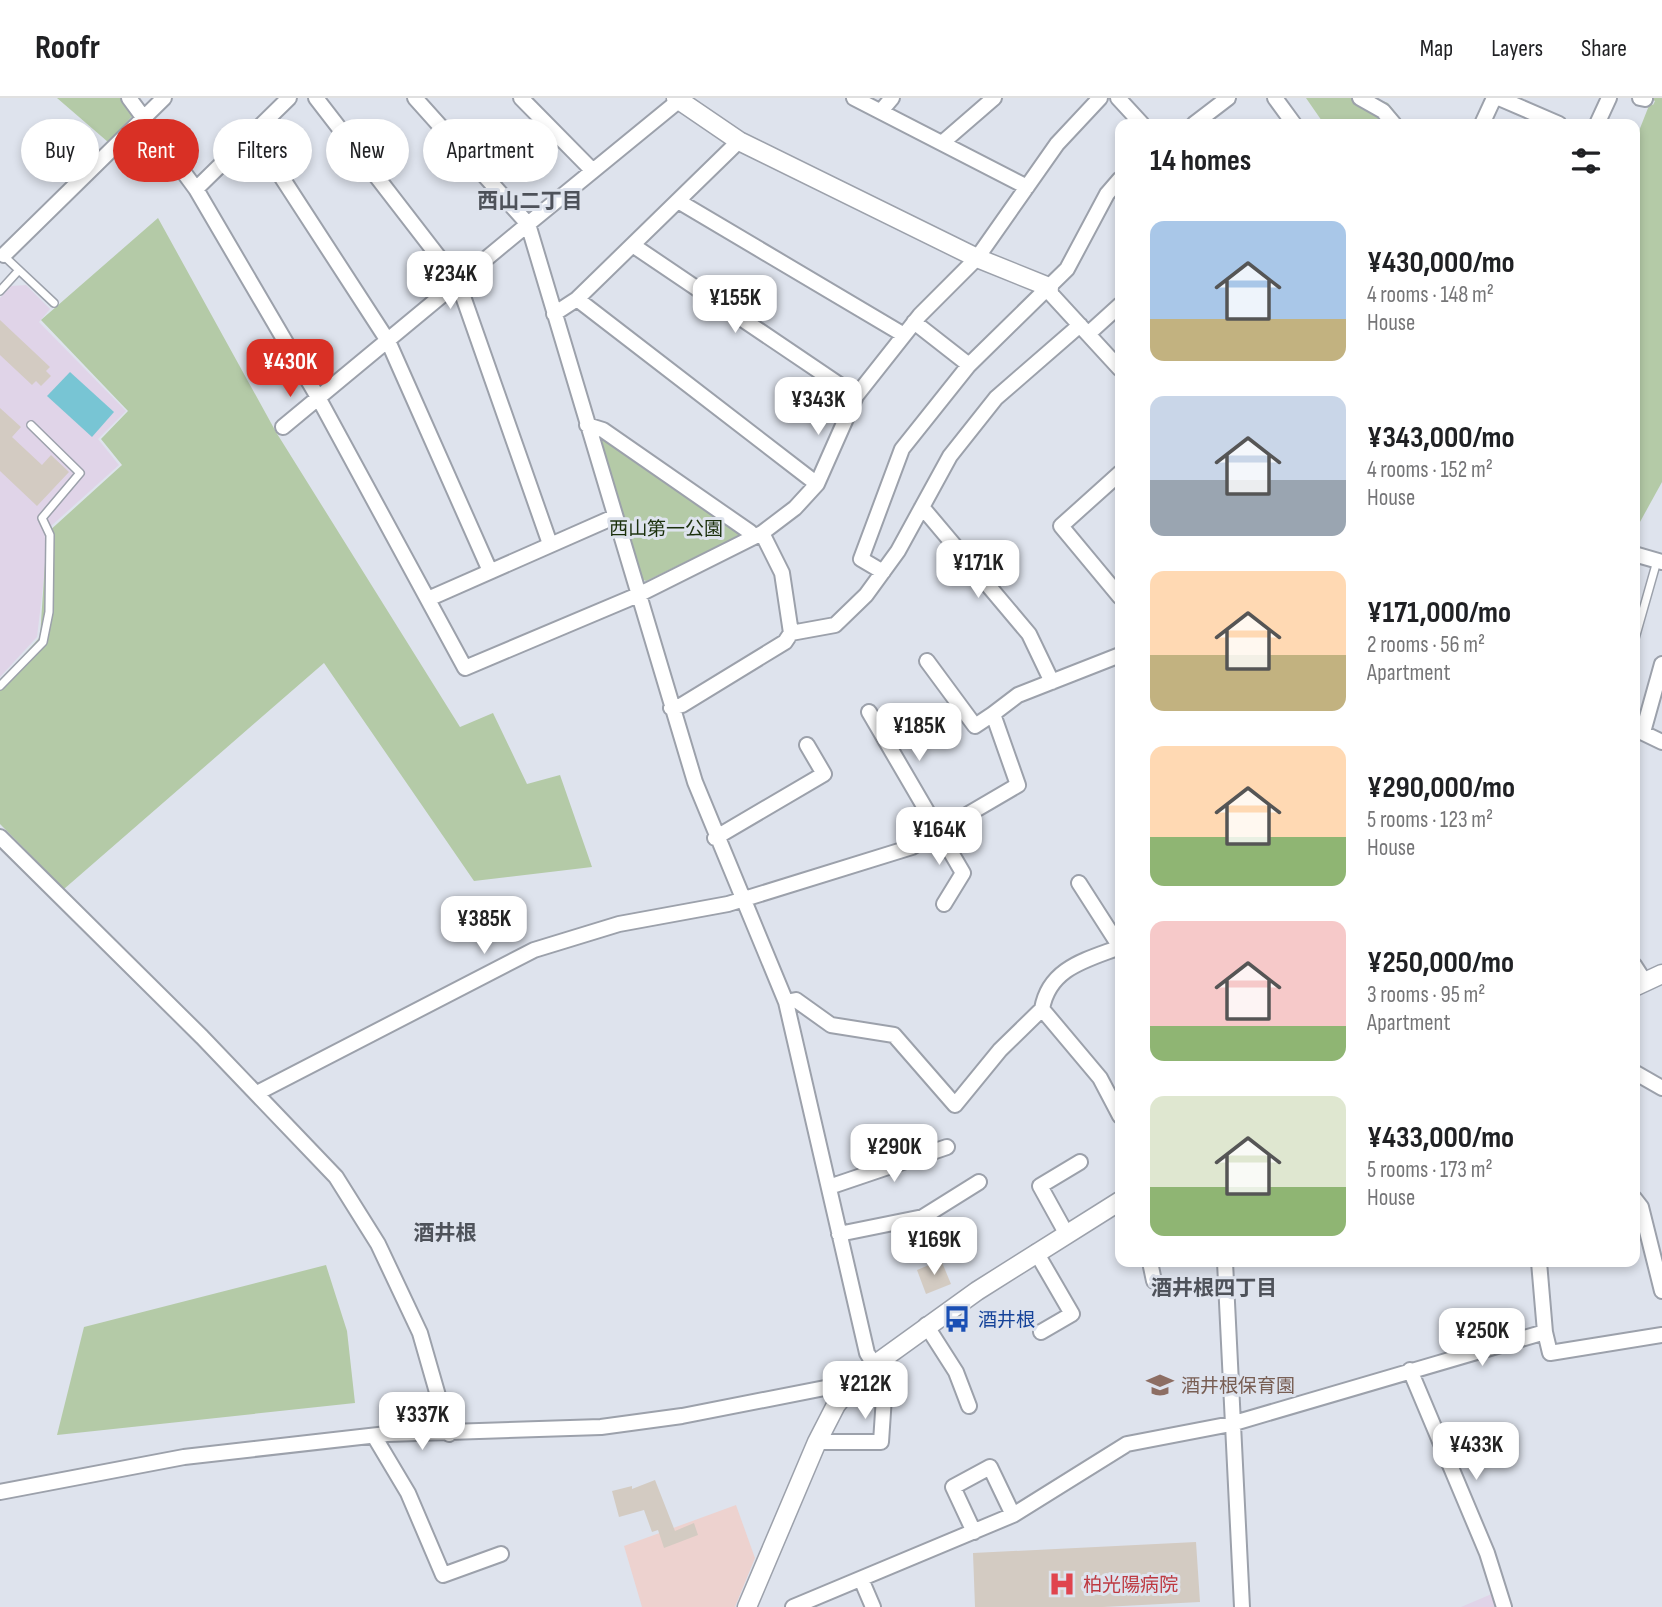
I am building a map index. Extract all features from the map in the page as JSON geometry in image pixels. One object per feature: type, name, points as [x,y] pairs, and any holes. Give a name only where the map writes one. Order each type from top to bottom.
[{"type":"street","points":[[130,98],[196,189],[319,399],[465,668],[638,595],[757,535],[795,508],[817,484],[856,396],[914,322],[977,258],[1065,133],[1100,98]]},
{"type":"street","points":[[4,255],[164,98]]},
{"type":"street","points":[[267,119],[289,98]]},
{"type":"street","points":[[316,98],[458,282],[550,544]]},
{"type":"street","points":[[415,98],[528,224],[671,708],[715,838],[786,1002],[867,1353],[885,1382],[881,1442],[817,1442]]},
{"type":"street","points":[[521,98],[591,169]]},
{"type":"street","points":[[854,98],[1027,187]]},
{"type":"street","points":[[881,111],[892,98]]},
{"type":"street","points":[[943,143],[994,98]]},
{"type":"street","points":[[1118,98],[1137,119]]},
{"type":"street","points":[[1201,119],[1228,98]]},
{"type":"street","points":[[1275,98],[1290,119]]},
{"type":"street","points":[[1360,98],[1383,111],[1390,119]]},
{"type":"street","points":[[1484,119],[1494,98]]},
{"type":"street","points":[[1499,98],[1547,119]]},
{"type":"street","points":[[1599,119],[1609,98]]},
{"type":"street","points":[[283,427],[591,169],[679,99],[739,141],[977,258],[1049,287],[1052,295],[1115,364]]},
{"type":"street","points":[[554,314],[577,299],[634,246],[739,141]]},
{"type":"street","points":[[196,189],[213,172]]},
{"type":"street","points":[[285,182],[388,341],[490,571]]},
{"type":"street","points":[[883,572],[861,559],[902,449],[969,365],[1049,287],[1076,256],[1107,194],[1115,185]]},
{"type":"street","points":[[678,201],[904,335]]},
{"type":"street","points":[[634,246],[856,396]]},
{"type":"street","points":[[577,299],[817,484]]},
{"type":"street","points":[[791,633],[835,625],[866,595],[883,572],[950,456],[996,398],[1115,308]]},
{"type":"street","points":[[914,322],[969,365]]},
{"type":"street","points":[[587,425],[603,430],[757,535],[782,573],[791,633],[785,642],[682,705],[671,708]]},
{"type":"street","points":[[1115,477],[1061,526],[1115,591]]},
{"type":"street","points":[[922,507],[1029,634],[1052,681]]},
{"type":"street","points":[[428,600],[614,517]]},
{"type":"street","points":[[1640,556],[1659,561]]},
{"type":"street","points":[[927,661],[975,726],[1018,695],[1115,657]]},
{"type":"street","points":[[1640,727],[1662,664]]},
{"type":"street","points":[[869,712],[963,873],[944,904]]},
{"type":"street","points":[[257,1093],[534,950],[619,924],[741,900],[912,847],[1018,785],[993,714]]},
{"type":"street","points":[[1640,731],[1662,742]]},
{"type":"street","points":[[715,838],[824,774],[807,745]]},
{"type":"street","points":[[0,837],[257,1093],[336,1177],[378,1244],[419,1333],[449,1434]]},
{"type":"street","points":[[1079,883],[1115,939]]},
{"type":"street","points":[[786,1002],[796,1000],[831,1025],[894,1035],[955,1105],[1000,1050],[1042,1009],[1048,984],[1060,974],[1115,949]]},
{"type":"street","points":[[1640,985],[1662,974]]},
{"type":"street","points":[[1042,1009],[1100,1079],[1115,1107]]},
{"type":"street","points":[[1640,1075],[1662,1088]]},
{"type":"street","points":[[828,1187],[947,1147]]},
{"type":"street","points":[[1066,1233],[1040,1185],[1080,1162]]},
{"type":"street","points":[[839,1234],[923,1217],[979,1182]]},
{"type":"street","points":[[747,1607],[817,1442],[846,1392],[874,1363],[926,1325],[1115,1203]]},
{"type":"street","points":[[1640,1206],[1662,1291]]},
{"type":"street","points":[[1036,1252],[1072,1314],[1041,1332]]},
{"type":"street","points":[[1151,1267],[1154,1281]]},
{"type":"street","points":[[1225,1267],[1242,1607]]},
{"type":"street","points":[[1539,1267],[1545,1332],[1550,1353],[1662,1335]]},
{"type":"street","points":[[926,1325],[956,1372],[969,1406]]},
{"type":"street","points":[[793,1607],[1013,1515],[1127,1444],[1231,1424],[1545,1332]]},
{"type":"street","points":[[1410,1370],[1487,1553],[1503,1607]]},
{"type":"street","points":[[1,1489],[184,1457],[374,1436],[601,1427],[681,1416],[830,1387],[846,1392]]},
{"type":"street","points":[[374,1436],[408,1493],[443,1575],[501,1554]]},
{"type":"street","points":[[974,1531],[953,1487],[990,1467],[1013,1515]]},
{"type":"street","points":[[861,1579],[873,1607]]},
{"type":"lane","points":[[4,255],[54,303]]},
{"type":"lane","points":[[0,290],[19,270]]},
{"type":"lane","points":[[0,686],[43,642],[49,612],[50,535],[42,518],[80,473],[31,425]]},
{"type":"lane","points":[[1640,623],[1659,561]]},
{"type":"shaded area","points":[[26,285],[50,309],[39,322],[126,411],[98,439],[119,465],[50,527],[37,637],[0,677],[0,298],[11,286]]},
{"type":"shaded area","points":[[736,1505],[755,1558],[735,1607],[642,1607],[624,1546]]},
{"type":"shaded area","points":[[1494,1593],[1498,1607],[1461,1607]]},
{"type":"green space","points":[[57,98],[122,98],[136,112],[129,119],[113,119],[113,137],[108,142],[99,134],[99,119],[81,119]]},
{"type":"green space","points":[[1306,98],[1375,98],[1388,103],[1401,119],[1321,119]]},
{"type":"green space","points":[[1650,98],[1662,98],[1662,482],[1640,522],[1640,128],[1650,103],[1653,105],[1655,101]]},
{"type":"green space","points":[[158,218],[276,432],[460,727],[493,713],[527,784],[560,775],[592,867],[474,881],[324,663],[64,889],[0,824],[0,681],[40,637],[47,533],[122,465],[101,439],[128,411],[41,320]]},
{"type":"green space","name":"西山第一公園","points":[[603,436],[739,533],[739,536],[646,581],[641,579],[599,437]]},
{"type":"green space","points":[[326,1265],[347,1331],[355,1403],[57,1435],[84,1327]]},
{"type":"water","points":[[70,372],[114,412],[92,437],[47,396]]},
{"type":"building","points":[[0,320],[50,367],[46,371],[51,376],[41,386],[36,381],[32,385],[0,355]]},
{"type":"building","points":[[0,408],[21,427],[12,437],[42,465],[51,455],[69,472],[37,506],[0,471]]},
{"type":"building","points":[[941,1260],[951,1284],[926,1294],[917,1270]]},
{"type":"building","points":[[655,1480],[675,1531],[694,1523],[698,1535],[664,1548],[658,1530],[652,1532],[644,1510],[619,1517],[612,1491],[632,1486],[632,1489]]},
{"type":"building","points":[[1196,1542],[1200,1602],[1103,1607],[975,1607],[973,1553]]},
{"type":"place","name":"酒井根","points":[[957,1319]]},
{"type":"place","name":"酒井根保育園","points":[[1160,1385]]},
{"type":"place","name":"柏光陽病院","points":[[1062,1584]]},
{"type":"district","name":"西山二丁目","points":[[530,201]]},
{"type":"district","name":"酒井根","points":[[445,1233]]},
{"type":"district","name":"酒井根四丁目","points":[[1214,1288]]}]
